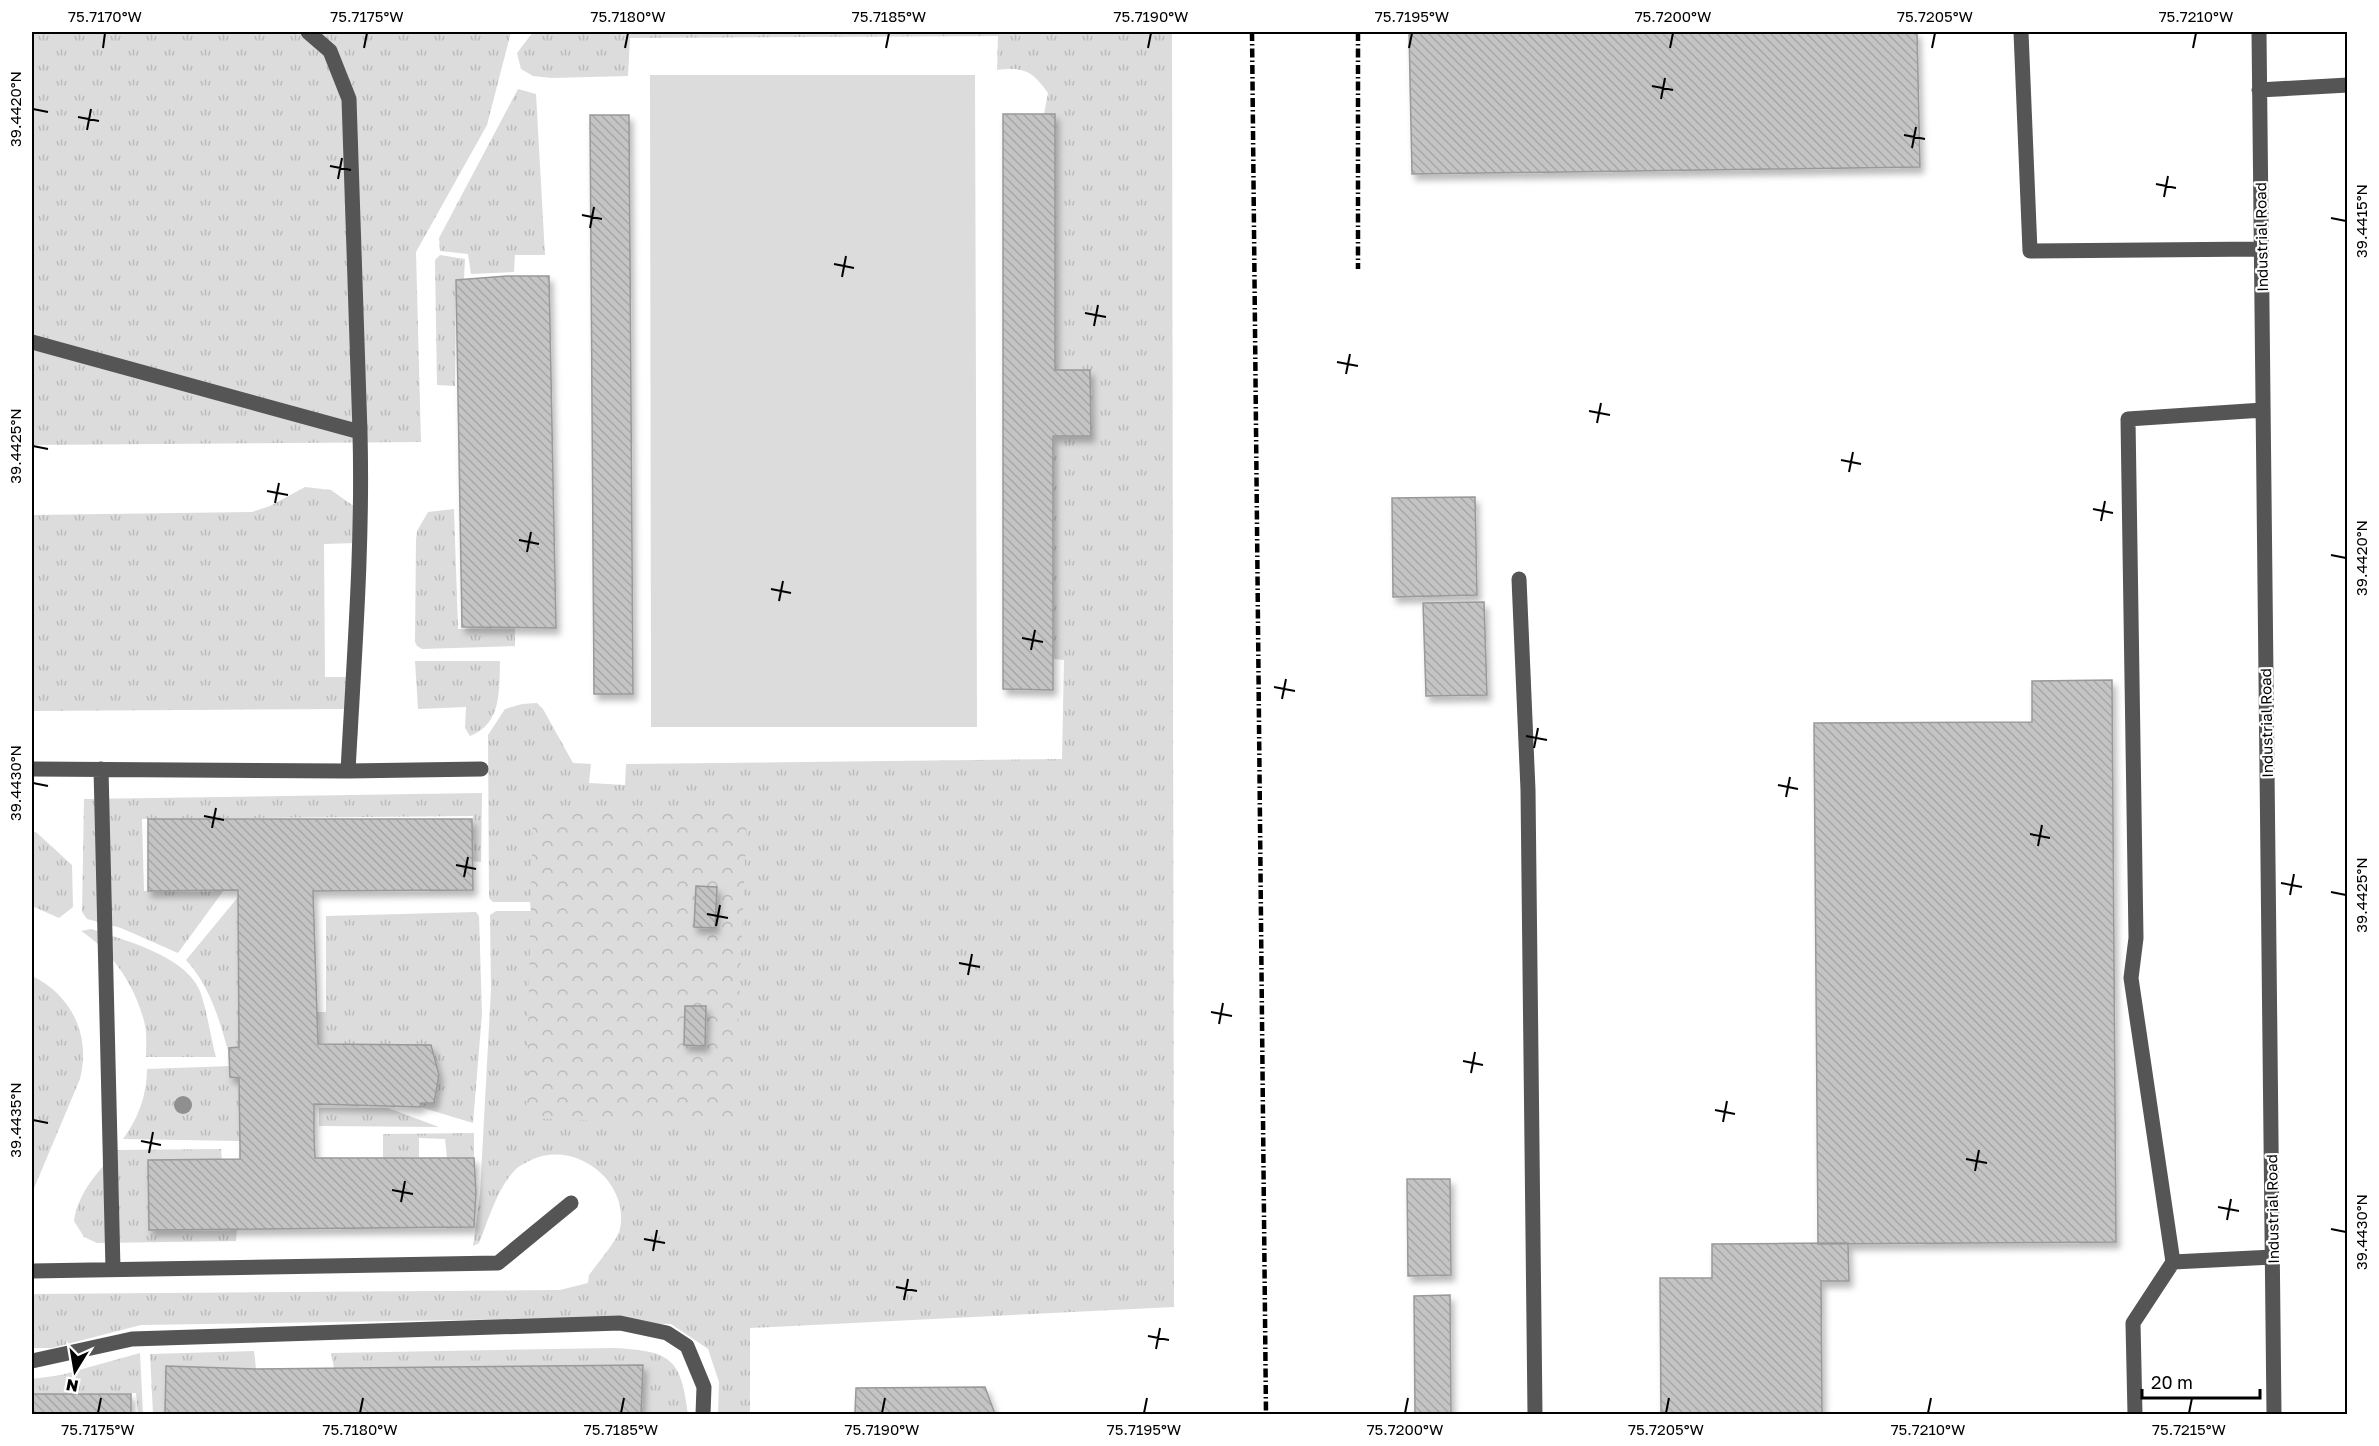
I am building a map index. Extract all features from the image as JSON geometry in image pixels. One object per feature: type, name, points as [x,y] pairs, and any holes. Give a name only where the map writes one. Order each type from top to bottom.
[{"type":"street","points":[[308,32],[330,51],[349,99],[361,474],[358,594],[348,771]]},
{"type":"street","points":[[2020,32],[2030,251],[2261,249]]},
{"type":"street","name":"Industrial Road","points":[[2259,32],[2274,1414]]},
{"type":"street","points":[[2259,90],[2348,85]]},
{"type":"street","points":[[32,342],[360,432]]},
{"type":"street","points":[[2135,1414],[2133,1323],[2173,1262],[2131,978],[2136,938],[2128,419],[2263,410]]},
{"type":"street","points":[[1519,579],[1528,790],[1535,1414]]},
{"type":"street","points":[[32,769],[348,771],[481,769]]},
{"type":"street","points":[[101,769],[113,1269]]},
{"type":"street","points":[[32,1271],[498,1263],[571,1203]]},
{"type":"street","points":[[2173,1262],[2273,1257]]},
{"type":"street","points":[[32,1361],[132,1339],[620,1323],[667,1333],[687,1346],[704,1387],[703,1414]]},
{"type":"green space","points":[[32,32],[511,32],[487,125],[416,252],[421,442],[32,445]]},
{"type":"green space","points":[[533,32],[1172,32],[1174,1307],[750,1328],[750,1414],[718,1414],[719,1382],[708,1349],[671,1324],[620,1323],[583,1318],[141,1325],[52,1348],[32,1348],[32,1294],[560,1290],[588,1283],[589,1275],[618,1234],[621,1211],[608,1181],[596,1169],[581,1160],[565,1155],[548,1155],[531,1160],[518,1168],[509,1177],[499,1194],[479,1243],[473,1246],[480,1194],[491,989],[490,915],[496,911],[531,911],[530,902],[493,902],[489,898],[488,735],[505,709],[537,703],[543,709],[573,763],[591,764],[589,783],[625,785],[626,764],[1062,759],[1064,660],[1053,659],[1053,436],[1090,436],[1090,371],[1055,370],[1055,114],[1044,114],[1048,93],[1027,72],[1015,69],[997,70],[998,36],[630,38],[628,76],[552,78],[533,76],[521,69],[517,53]]},
{"type":"green space","points":[[650,75],[975,75],[977,727],[651,727]]},
{"type":"green space","points":[[518,89],[536,94],[545,255],[515,255],[514,272],[471,274],[468,254],[440,251],[439,238]]},
{"type":"green space","points":[[440,255],[465,259],[464,279],[456,281],[455,386],[437,385],[435,260]]},
{"type":"green space","points":[[305,487],[331,490],[355,507],[356,543],[324,544],[325,677],[356,677],[358,735],[351,739],[344,709],[32,711],[32,515],[252,512],[270,506]]},
{"type":"green space","points":[[454,509],[458,629],[515,628],[515,646],[422,649],[415,642],[417,531],[428,512]]},
{"type":"green space","points":[[415,661],[500,661],[497,705],[488,723],[480,731],[470,736],[465,728],[466,707],[418,709]]},
{"type":"green space","points":[[482,793],[481,862],[472,861],[473,816],[142,819],[144,891],[224,890],[178,953],[121,928],[87,919],[82,912],[84,799]]},
{"type":"green space","points":[[533,810],[747,814],[734,1125],[526,1118]]},
{"type":"green space","points":[[32,832],[36,832],[72,865],[73,907],[59,918],[32,906]]},
{"type":"green space","points":[[239,896],[239,1047],[229,1054],[218,1016],[208,993],[186,960]]},
{"type":"green space","points":[[476,912],[479,916],[482,1014],[473,1123],[420,1107],[421,1103],[434,1102],[439,1075],[431,1045],[318,1044],[317,1012],[326,1012],[326,916]]},
{"type":"green space","points":[[91,929],[151,950],[180,967],[191,977],[202,996],[216,1057],[146,1057],[145,1025],[136,997],[113,960],[81,931]]},
{"type":"green space","points":[[32,976],[58,994],[68,1006],[80,1033],[83,1063],[80,1079],[32,1193]]},
{"type":"green space","points":[[230,1066],[230,1077],[239,1078],[240,1141],[123,1139],[141,1106],[147,1069]]},
{"type":"green space","points":[[319,1108],[388,1108],[439,1127],[319,1126]]},
{"type":"green space","points":[[474,1133],[474,1158],[447,1158],[445,1139],[419,1138],[419,1157],[383,1159],[383,1134]]},
{"type":"green space","points":[[221,1149],[222,1160],[148,1160],[149,1230],[237,1229],[236,1241],[97,1243],[84,1237],[74,1221],[76,1210],[85,1191],[117,1150]]},
{"type":"green space","points":[[614,1348],[649,1352],[661,1355],[670,1361],[682,1380],[688,1414],[641,1414],[643,1365],[334,1368],[331,1353]]},
{"type":"green space","points":[[254,1351],[256,1369],[166,1366],[165,1414],[153,1414],[150,1354]]},
{"type":"green space","points":[[140,1353],[143,1414],[138,1412],[136,1393],[32,1394],[32,1379],[61,1375]]},
{"type":"building","points":[[1409,32],[1917,32],[1920,167],[1412,174]]},
{"type":"building","points":[[1003,114],[1055,114],[1055,370],[1090,370],[1091,436],[1053,436],[1053,690],[1003,689]]},
{"type":"building","points":[[590,115],[629,115],[633,694],[594,694]]},
{"type":"building","points":[[507,276],[549,276],[556,628],[462,627],[456,280]]},
{"type":"building","points":[[1475,497],[1477,595],[1393,597],[1392,498]]},
{"type":"building","points":[[1484,602],[1487,695],[1426,696],[1423,603]]},
{"type":"building","points":[[2112,680],[2116,1242],[1818,1244],[1814,723],[2032,722],[2032,681]]},
{"type":"building","points":[[148,819],[472,819],[473,890],[313,891],[318,1044],[431,1045],[439,1075],[434,1103],[421,1103],[420,1107],[314,1104],[314,1134],[315,1158],[474,1158],[476,1192],[474,1227],[149,1230],[148,1160],[240,1159],[240,1146],[239,1078],[230,1077],[229,1054],[229,1048],[239,1047],[238,890],[148,891]]},
{"type":"building","points":[[696,886],[717,887],[715,928],[694,927]]},
{"type":"building","points":[[685,1006],[706,1006],[705,1046],[684,1045]]},
{"type":"building","points":[[1407,1179],[1450,1179],[1451,1275],[1408,1276]]},
{"type":"building","points":[[1848,1243],[1849,1281],[1821,1281],[1822,1414],[1661,1414],[1660,1278],[1712,1278],[1712,1244]]},
{"type":"building","points":[[1450,1295],[1451,1414],[1415,1414],[1414,1296]]},
{"type":"building","points":[[643,1365],[641,1414],[165,1414],[166,1366],[256,1369]]},
{"type":"building","points":[[985,1387],[995,1414],[855,1414],[856,1388]]},
{"type":"building","points":[[32,1394],[131,1394],[131,1414],[32,1414]]},
{"type":"railway","points":[[1252,32],[1266,1414]]},
{"type":"railway","points":[[1358,32],[1358,269]]}]
